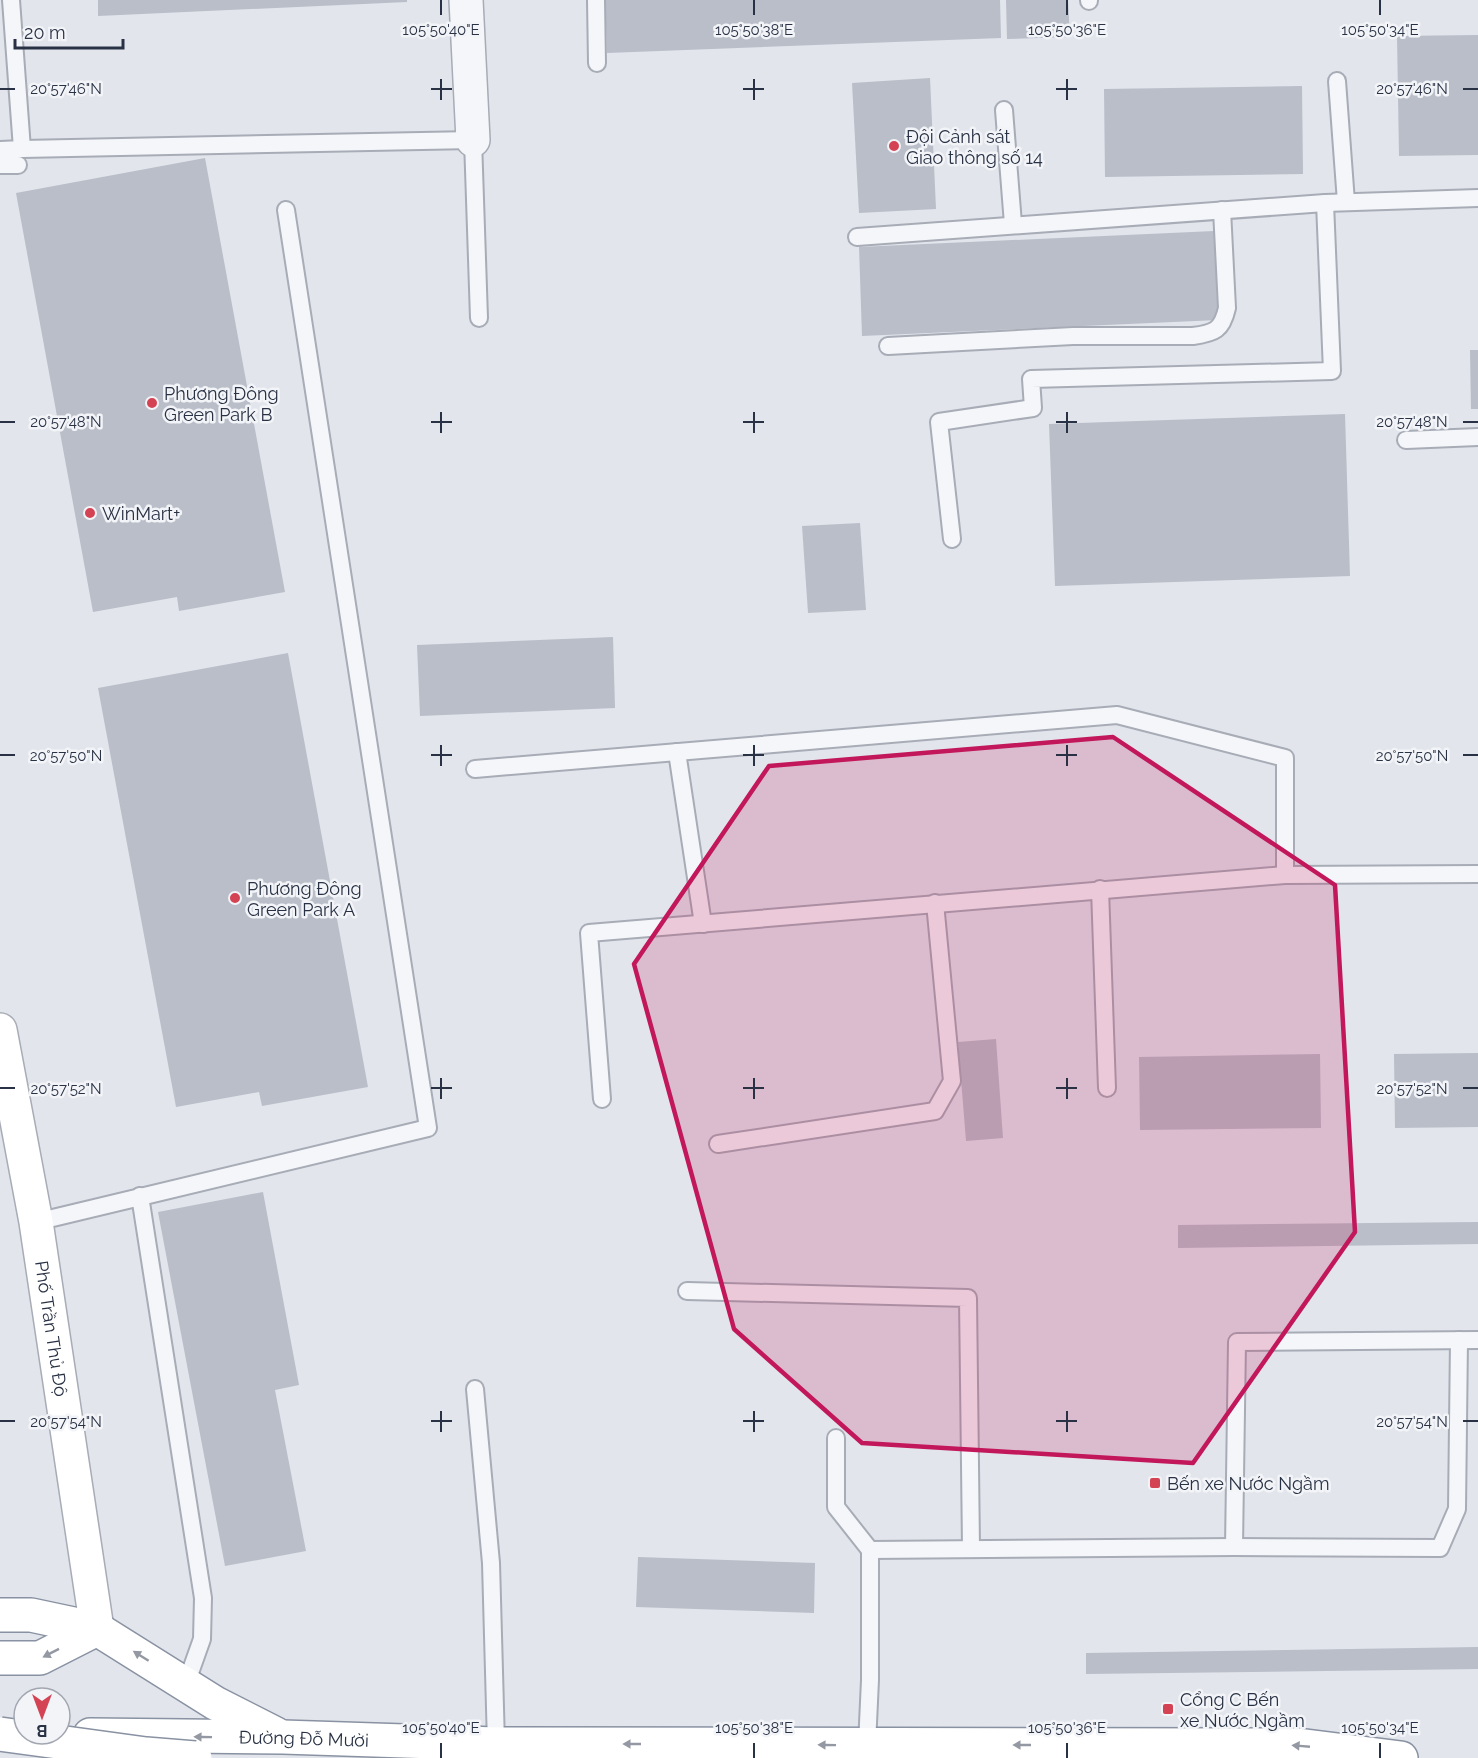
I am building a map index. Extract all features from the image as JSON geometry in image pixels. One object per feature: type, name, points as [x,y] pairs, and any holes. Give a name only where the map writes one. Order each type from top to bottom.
[{"type":"main road","name":"Phố Trần Thủ Độ","points":[[0,1030],[36,1222],[97,1629]]},
{"type":"main road","points":[[0,1616],[31,1615],[97,1629],[215,1703],[283,1737]]},
{"type":"main road","points":[[0,1658],[40,1658],[97,1629]]},
{"type":"main road","points":[[0,1734],[146,1754],[195,1758]]},
{"type":"main road","name":"Đường Đỗ Mười","points":[[0,1734],[283,1737],[867,1752],[1298,1745],[1401,1758]]},
{"type":"street","points":[[466,0],[473,140]]},
{"type":"lane","points":[[11,0],[20,157]]},
{"type":"lane","points":[[596,0],[597,63]]},
{"type":"lane","points":[[1337,81],[1346,202]]},
{"type":"lane","points":[[1004,110],[1013,224]]},
{"type":"lane","points":[[0,165],[20,157],[473,140],[479,318]]},
{"type":"lane","points":[[0,150],[20,157]]},
{"type":"lane","points":[[857,237],[1325,203],[1478,198]]},
{"type":"lane","points":[[951,539],[939,422],[1033,408],[1031,380],[1332,371],[1325,203]]},
{"type":"lane","points":[[36,1222],[428,1128],[286,210]]},
{"type":"lane","points":[[888,346],[1072,336],[1207,334],[1218,328],[1224,321],[1227,308],[1222,210]]},
{"type":"lane","points":[[1407,440],[1478,437]]},
{"type":"lane","points":[[475,769],[1117,715],[1286,758],[1285,875]]},
{"type":"lane","points":[[677,752],[703,924]]},
{"type":"lane","points":[[602,1100],[590,933],[1285,875],[1478,874]]},
{"type":"lane","points":[[1100,889],[1107,1088]]},
{"type":"lane","points":[[718,1144],[935,1111],[951,1082],[935,903]]},
{"type":"lane","points":[[140,1196],[203,1598],[202,1639],[186,1684]]},
{"type":"lane","points":[[687,1291],[968,1298],[971,1548]]},
{"type":"lane","points":[[870,1550],[1440,1548],[1457,1509],[1460,1340]]},
{"type":"lane","points":[[1234,1547],[1237,1342],[1478,1340]]},
{"type":"lane","points":[[475,1389],[491,1563],[496,1744]]},
{"type":"lane","points":[[836,1438],[836,1507],[870,1550],[870,1680],[867,1752]]},
{"type":"highlighted area","points":[[1113,737],[1335,885],[1355,1232],[1193,1463],[862,1443],[734,1329],[634,964],[769,766]]},
{"type":"building","points":[[98,0],[407,0],[407,2],[98,16]]},
{"type":"building","points":[[605,0],[1000,0],[1001,38],[607,53]]},
{"type":"building","points":[[1006,0],[1068,0],[1070,37],[1007,39]]},
{"type":"building","points":[[1478,35],[1478,155],[1399,156],[1397,36]]},
{"type":"building","name":"Đội Cảnh sát Giao thông số 14","points":[[930,78],[936,209],[859,213],[852,83]]},
{"type":"building","points":[[1302,86],[1303,174],[1105,177],[1104,89]]},
{"type":"building","name":"Phương Đông Green Park B","points":[[205,158],[285,592],[179,611],[177,597],[93,612],[16,193]]},
{"type":"building","points":[[1214,231],[1218,320],[862,336],[859,247]]},
{"type":"building","points":[[1470,350],[1478,350],[1478,409],[1471,409]]},
{"type":"building","points":[[1345,414],[1350,576],[1055,586],[1049,424]]},
{"type":"building","points":[[860,523],[866,610],[808,613],[802,526]]},
{"type":"building","points":[[613,637],[615,708],[420,716],[417,645]]},
{"type":"building","name":"Phương Đông Green Park A","points":[[288,653],[368,1087],[262,1106],[259,1092],[176,1107],[98,688]]},
{"type":"building","points":[[996,1039],[1003,1138],[966,1141],[958,1042]]},
{"type":"building","points":[[1478,1053],[1478,1127],[1395,1128],[1394,1054]]},
{"type":"building","points":[[1320,1054],[1321,1128],[1140,1130],[1139,1057]]},
{"type":"building","points":[[263,1192],[299,1385],[275,1390],[306,1551],[225,1566],[158,1212]]},
{"type":"building","points":[[1478,1222],[1478,1244],[1178,1248],[1178,1225]]},
{"type":"building","points":[[638,1557],[815,1563],[814,1613],[636,1607]]},
{"type":"building","points":[[1478,1647],[1478,1669],[1086,1674],[1086,1653]]},
{"type":"place","name":"Đội Cảnh sát Giao thông số 14","points":[[894,146]]},
{"type":"place","name":"Phương Đông Green Park B","points":[[152,403]]},
{"type":"place","name":"WinMart+","points":[[90,513]]},
{"type":"place","name":"Phương Đông Green Park A","points":[[235,898]]},
{"type":"place","name":"Bến xe Nước Ngầm","points":[[1155,1483]]},
{"type":"place","name":"Cổng C Bến xe Nước Ngầm","points":[[1168,1709]]}]
